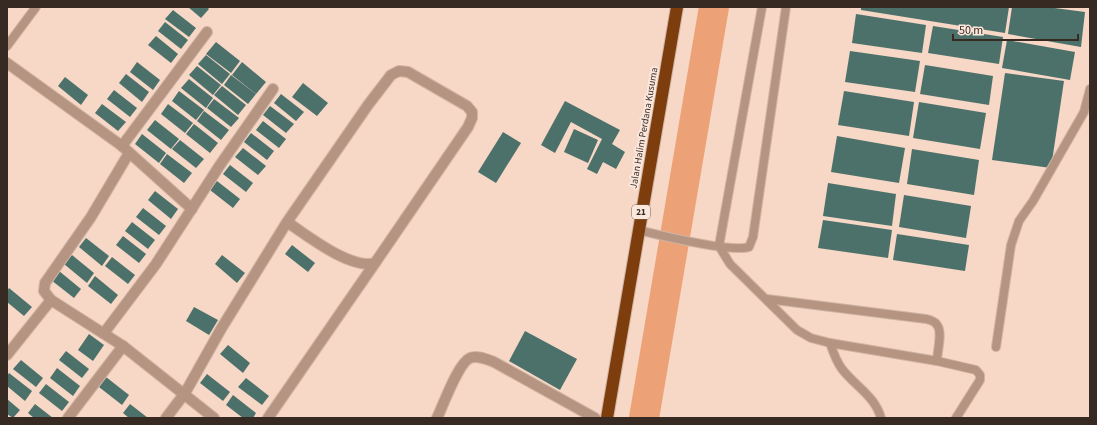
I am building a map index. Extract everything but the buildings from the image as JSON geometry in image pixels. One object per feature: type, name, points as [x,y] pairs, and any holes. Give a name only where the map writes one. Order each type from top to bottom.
[{"type":"highway","name":"Jalan Halim Perdana Kusuma","points":[[607,418],[677,7]]},
{"type":"street","points":[[122,146],[207,32]]},
{"type":"street","points":[[7,63],[122,146],[192,208]]},
{"type":"street","points":[[166,418],[185,393],[221,329],[287,222],[380,88],[391,75],[400,71],[408,72],[467,106],[472,112],[472,118],[468,127],[268,418]]},
{"type":"street","points":[[104,333],[156,264],[220,165],[273,89]]},
{"type":"street","points":[[129,153],[91,217],[45,284],[44,291],[51,300],[122,346],[185,393],[214,418]]},
{"type":"street","points":[[287,222],[346,259],[359,264],[368,265],[375,263]]},
{"type":"street","points":[[7,355],[51,300]]},
{"type":"street","points":[[68,418],[122,346]]},
{"type":"street","points":[[437,418],[462,366],[468,358],[475,356],[494,362],[595,418]]},
{"type":"lane","points":[[7,46],[36,7]]},
{"type":"lane","points":[[762,7],[719,246],[730,264],[797,330],[811,338],[830,343],[937,361],[976,370],[980,375],[980,380],[956,418]]},
{"type":"lane","points":[[638,230],[719,246],[743,249],[749,247],[753,237],[786,7]]},
{"type":"lane","points":[[996,347],[1011,245],[1015,230],[1084,112],[1090,90]]},
{"type":"lane","points":[[768,300],[926,319],[934,322],[938,326],[937,361]]},
{"type":"lane","points":[[830,343],[835,358],[843,370],[872,400],[878,409],[881,418]]},
{"type":"waterway","points":[[644,418],[714,7]]}]
